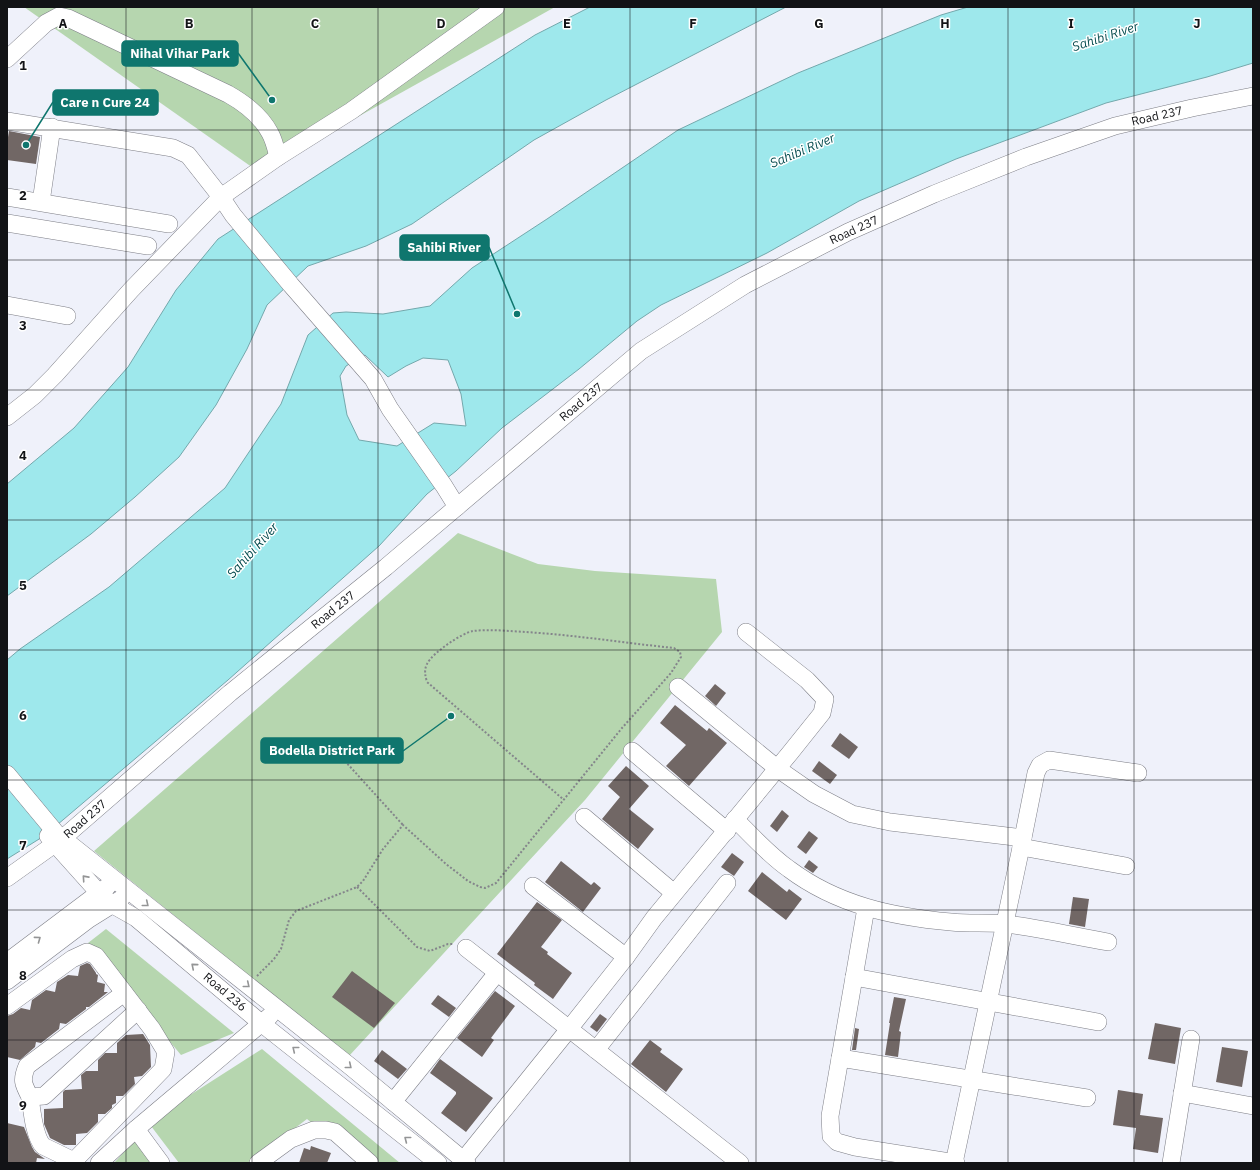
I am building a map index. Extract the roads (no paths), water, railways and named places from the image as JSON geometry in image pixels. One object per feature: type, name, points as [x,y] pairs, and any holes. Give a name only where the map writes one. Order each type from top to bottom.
[{"type":"street","points":[[7,417],[35,395],[55,375],[131,290],[221,197],[278,157],[351,111],[496,7]]},
{"type":"street","points":[[7,59],[46,23],[61,12],[68,18],[228,94],[241,102],[254,113],[270,133],[278,157]]},
{"type":"street","name":"Road 237","points":[[7,878],[230,693],[386,567],[641,351],[745,285],[848,232],[934,194],[1026,157],[1115,126],[1192,108],[1253,96]]},
{"type":"street","points":[[7,120],[173,148],[188,155],[233,215],[320,319],[373,379],[390,409],[457,507]]},
{"type":"street","points":[[41,202],[52,128]]},
{"type":"street","points":[[7,197],[169,224]]},
{"type":"street","points":[[7,223],[148,246]]},
{"type":"street","points":[[7,305],[67,316]]},
{"type":"street","points":[[7,788],[56,838],[130,891],[393,1102],[466,1158],[626,957],[674,893],[778,769],[822,713],[825,698],[807,680],[746,632]]},
{"type":"street","points":[[678,687],[778,769],[814,794],[852,814],[890,822],[1022,843],[1126,866]]},
{"type":"street","points":[[632,751],[767,850],[788,869],[810,883],[854,904],[895,915],[953,923],[1005,924],[1108,942]]},
{"type":"street","points":[[866,908],[830,1116],[830,1136],[837,1142],[855,1147],[955,1163],[1036,773],[1040,765],[1049,760],[1138,773]]},
{"type":"street","points":[[7,774],[56,838]]},
{"type":"street","points":[[584,817],[674,893]]},
{"type":"street","name":"Road 236","points":[[56,838],[99,893],[113,904],[136,918],[261,1022],[438,1163]]},
{"type":"street","points":[[7,962],[115,880]]},
{"type":"street","points":[[596,1050],[727,883]]},
{"type":"street","points":[[533,886],[626,957]]},
{"type":"street","points":[[7,981],[89,919],[130,891]]},
{"type":"street","points":[[466,948],[740,1163]]},
{"type":"street","points":[[7,1006],[72,959],[87,952],[96,956],[152,1029],[166,1052],[163,1069],[73,1162],[43,1146],[40,1142],[30,1097],[23,1085],[23,1075],[27,1066],[124,993]]},
{"type":"street","points":[[393,1102],[497,973]]},
{"type":"street","points":[[854,976],[1098,1022]]},
{"type":"street","points":[[30,1097],[44,1096],[138,1010]]},
{"type":"street","points":[[99,1163],[139,1126],[261,1022],[278,1010]]},
{"type":"street","points":[[1171,1163],[1191,1039]]},
{"type":"street","points":[[840,1058],[1087,1098]]},
{"type":"street","points":[[1182,1093],[1253,1106]]},
{"type":"street","points":[[126,1106],[161,1163]]},
{"type":"street","points":[[258,1163],[291,1139],[314,1130],[335,1132],[370,1163]]},
{"type":"water","points":[[590,7],[786,7],[606,100],[534,140],[412,224],[366,246],[308,266],[267,305],[247,349],[216,405],[179,457],[91,534],[7,596],[7,484],[74,428],[128,367],[176,290],[218,239],[535,35]]},
{"type":"water","points":[[968,7],[1253,7],[1253,63],[1207,77],[1106,103],[956,159],[859,201],[767,253],[661,305],[637,321],[579,369],[502,428],[456,471],[427,494],[379,546],[228,680],[44,836],[7,859],[7,660],[20,649],[109,587],[225,488],[281,404],[308,335],[333,313],[346,312],[383,314],[430,306],[472,268],[678,130],[798,73],[941,15]],"holes":[[[365,355],[388,377],[423,358],[448,360],[461,394],[466,426],[434,423],[397,446],[359,440],[347,415],[340,376],[346,366]]]},
{"type":"place","name":"Nihal Vihar Park","points":[[272,100]]},
{"type":"place","name":"Care n Cure 24","points":[[26,145]]},
{"type":"place","name":"Sahibi River","points":[[517,314]]},
{"type":"place","name":"Bodella District Park","points":[[451,716]]}]
